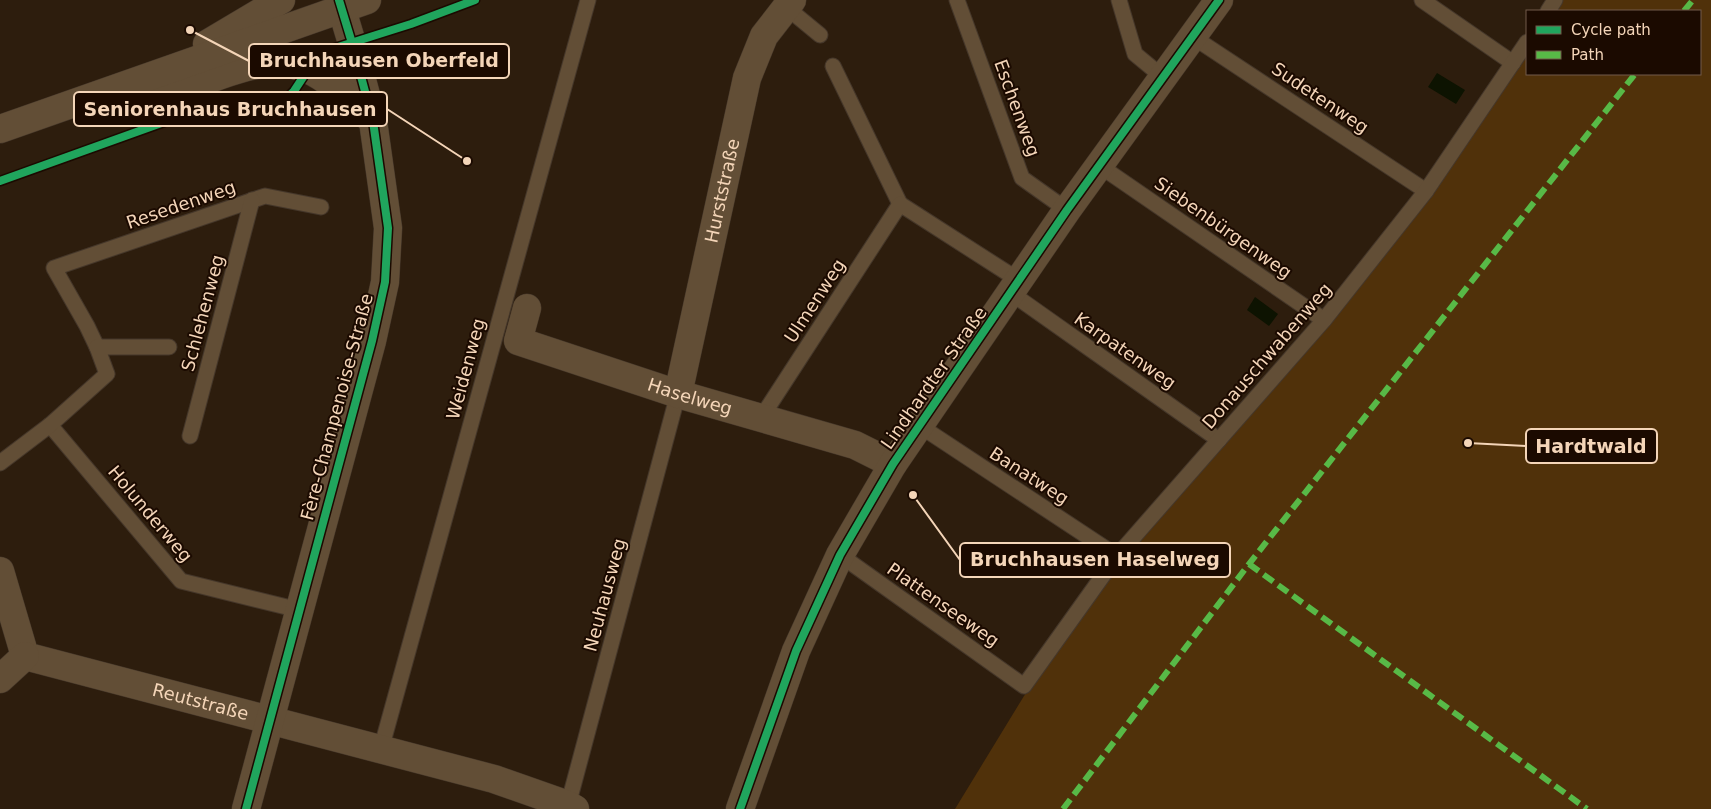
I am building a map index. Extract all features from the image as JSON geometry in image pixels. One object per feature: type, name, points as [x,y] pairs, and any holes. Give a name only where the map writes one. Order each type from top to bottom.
[{"type":"street","points":[[155,75],[281,0]]},
{"type":"street","points":[[0,129],[155,75],[340,4],[367,0]]},
{"type":"street","name":"Lindhardter Straße","points":[[740,809],[796,651],[840,555],[893,464],[1067,210],[1164,78],[1218,0]]},
{"type":"street","name":"Fère-Champenoise-Straße","points":[[246,809],[372,341],[385,282],[388,228],[373,121],[340,4]]},
{"type":"street","name":"Hurststraße","points":[[678,394],[747,78],[764,36],[789,4]]},
{"type":"street","points":[[64,107],[94,108],[157,98],[254,64],[273,62],[301,67],[313,73],[329,83],[373,121]]},
{"type":"street","name":"Haselweg","points":[[527,308],[518,341],[678,394],[855,446],[893,464]]},
{"type":"street","points":[[0,571],[25,656],[0,679]]},
{"type":"street","name":"Reutstraße","points":[[25,656],[208,706],[269,720],[494,779],[570,808]]},
{"type":"lane","name":"Weidenweg","points":[[381,749],[588,0]]},
{"type":"lane","name":"Eschenweg","points":[[956,0],[1022,178],[1067,210]]},
{"type":"lane","points":[[1119,0],[1135,54],[1164,78]]},
{"type":"lane","points":[[1422,0],[1513,63]]},
{"type":"lane","points":[[789,4],[820,35]]},
{"type":"lane","name":"Sudetenweg","points":[[1193,37],[1426,191]]},
{"type":"lane","name":"Donauschwabenweg","points":[[1024,686],[1117,556],[1324,320],[1426,191],[1526,44]]},
{"type":"lane","points":[[833,66],[900,204],[1015,287]]},
{"type":"lane","name":"Siebenbürgenweg","points":[[1100,166],[1324,320]]},
{"type":"lane","name":"Resedenweg","points":[[97,347],[54,268],[265,196],[321,208]]},
{"type":"lane","name":"Schlehenweg","points":[[190,436],[252,200]]},
{"type":"lane","name":"Ulmenweg","points":[[761,418],[900,204]]},
{"type":"lane","name":"Karpatenweg","points":[[1015,287],[1218,440]]},
{"type":"lane","points":[[0,463],[50,425],[107,374],[97,347],[169,348]]},
{"type":"lane","name":"Neuhausweg","points":[[570,808],[678,394]]},
{"type":"lane","name":"Holunderweg","points":[[50,425],[181,581],[299,610]]},
{"type":"lane","name":"Banatweg","points":[[920,426],[1117,556]]},
{"type":"lane","name":"Plattenseeweg","points":[[840,555],[1024,686]]},
{"type":"shaded area","points":[[1561,0],[1711,0],[1711,809],[955,809],[1024,696],[1122,561],[1329,324],[1432,195],[1526,53],[1526,75],[1701,75],[1701,10],[1555,10]]},
{"type":"shaded area","points":[[1437,73],[1465,90],[1456,104],[1428,87]]},
{"type":"shaded area","points":[[1255,297],[1278,314],[1269,326],[1247,310]]},
{"type":"marked path","points":[[1685,10],[1693,0]]},
{"type":"marked path","points":[[1063,809],[1249,564],[1634,75]]},
{"type":"marked path","points":[[1249,564],[1587,809]]},
{"type":"cycle path","points":[[246,809],[372,341],[385,282],[388,228],[373,121],[339,0]]},
{"type":"cycle path","points":[[0,181],[206,107],[243,101],[276,101],[288,97],[319,53],[411,24],[475,0]]},
{"type":"cycle path","points":[[740,809],[796,651],[840,555],[893,464],[1067,210],[1219,0]]},
{"type":"place","name":"Bruchhausen Oberfeld","points":[[190,30]]},
{"type":"place","name":"Seniorenhaus Bruchhausen","points":[[467,161]]},
{"type":"place","name":"Hardtwald","points":[[1468,443]]},
{"type":"place","name":"Bruchhausen Haselweg","points":[[913,495]]}]
